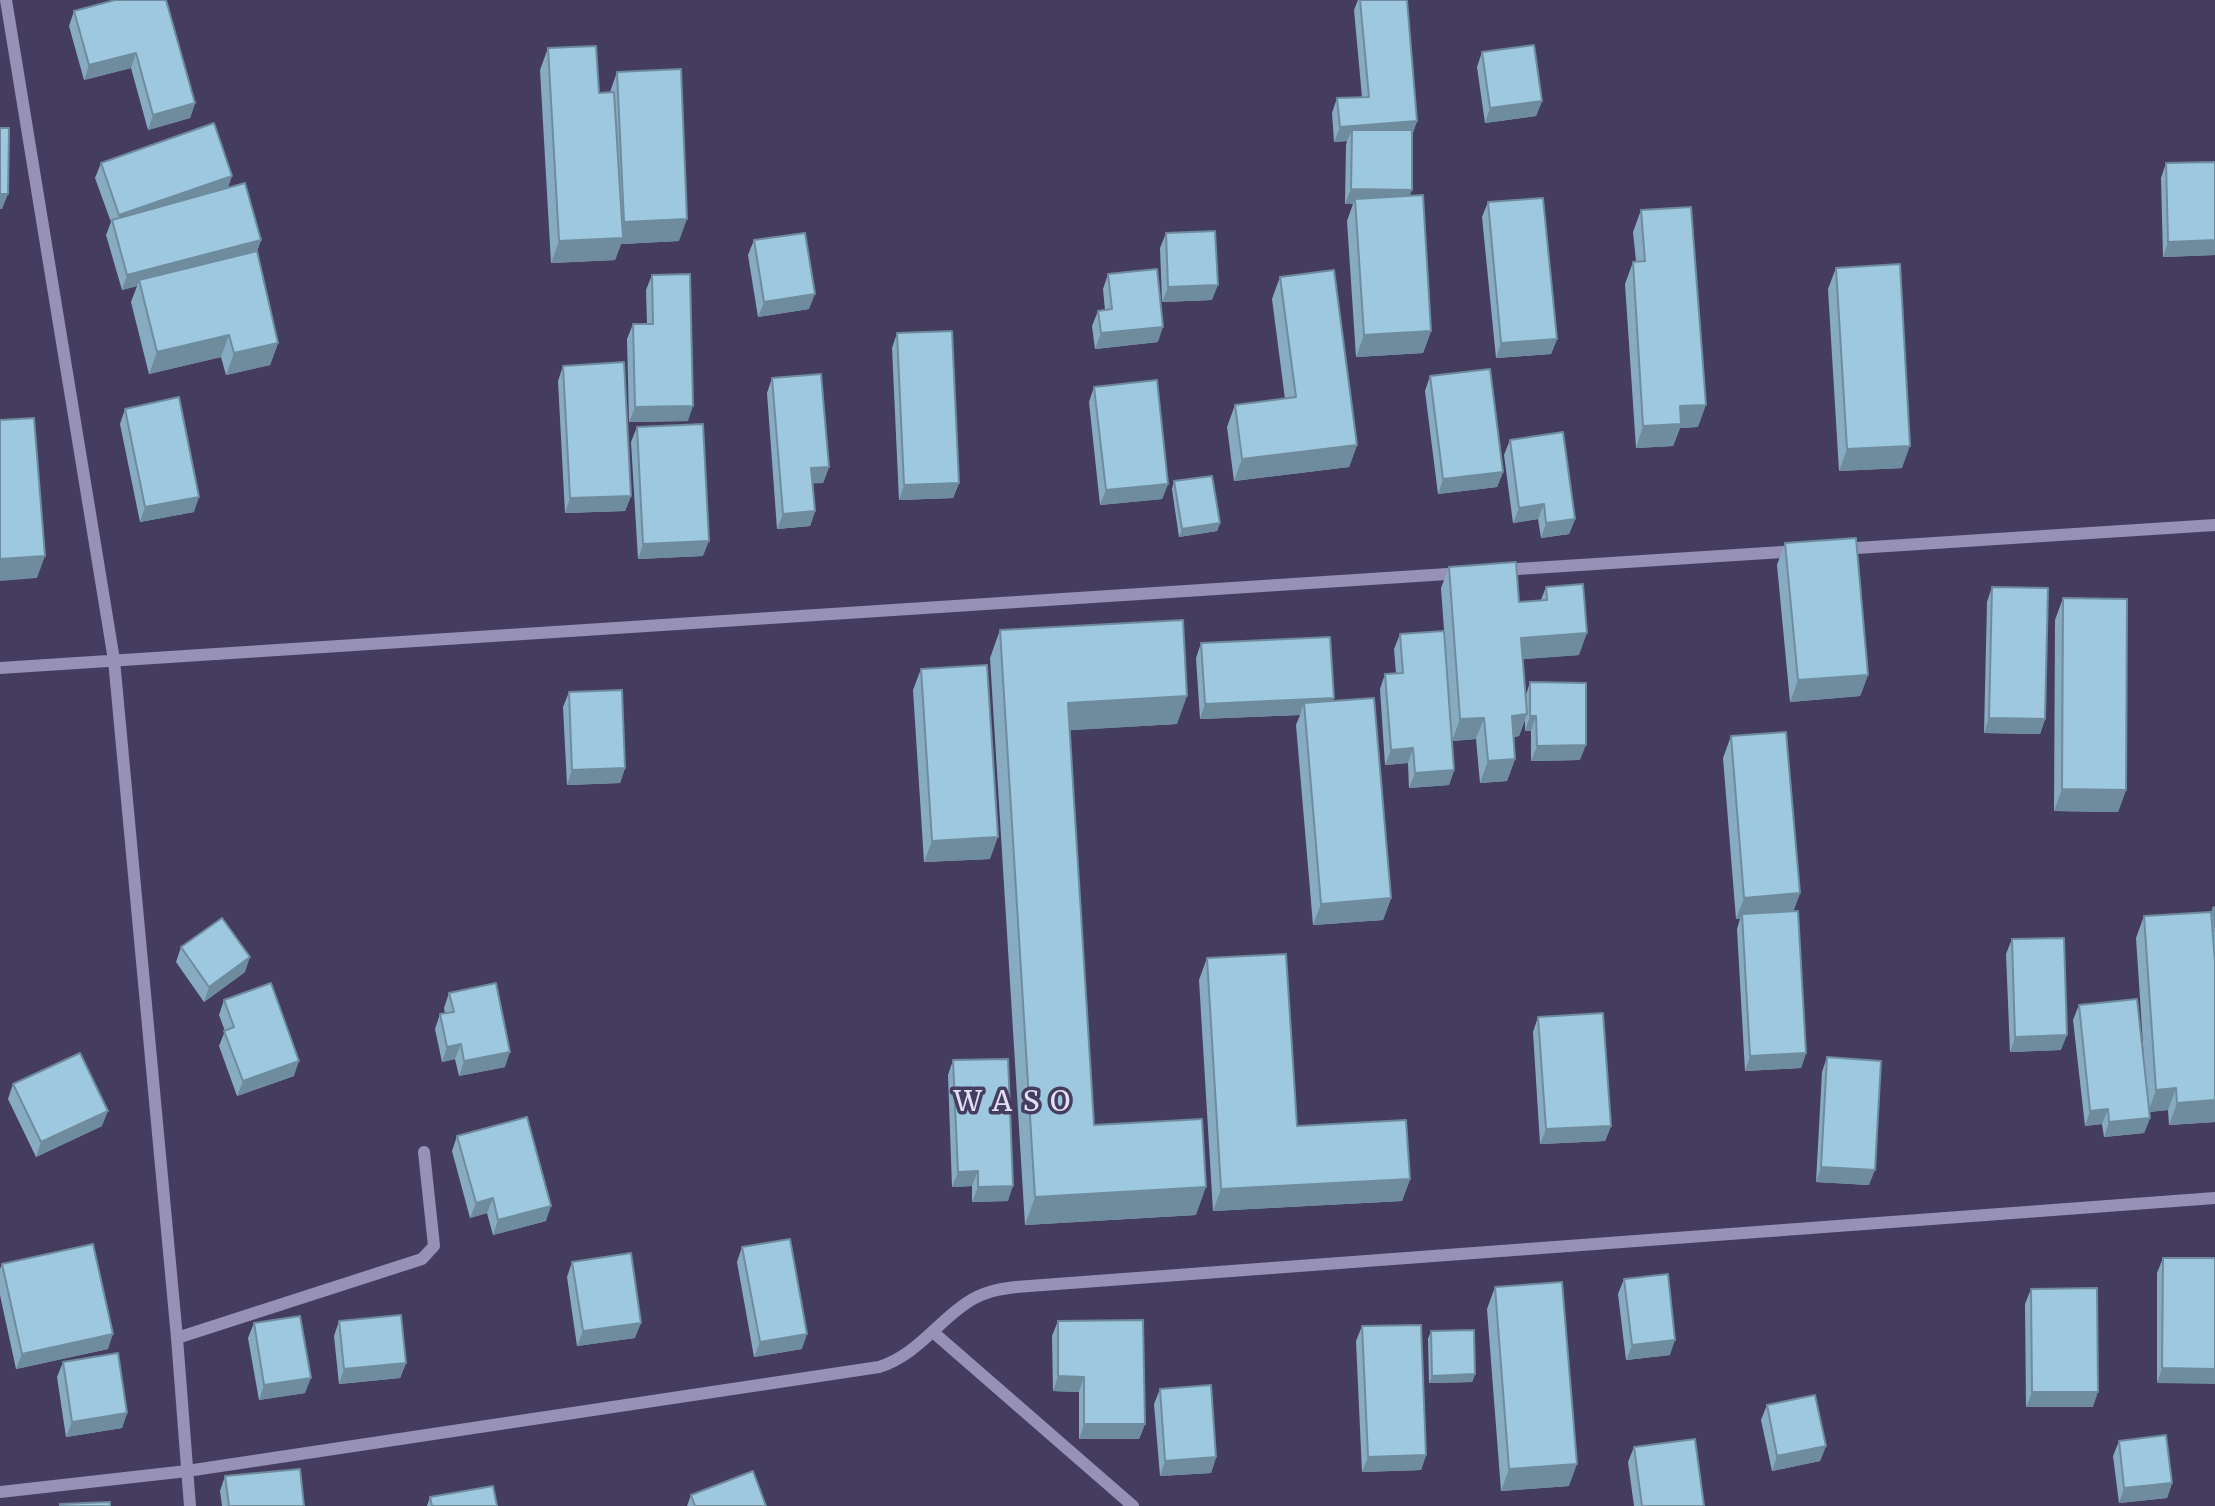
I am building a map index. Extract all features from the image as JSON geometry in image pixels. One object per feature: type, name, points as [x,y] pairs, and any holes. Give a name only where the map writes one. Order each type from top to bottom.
[{"type":"street","points":[[6,0],[114,660],[190,1506]]},
{"type":"street","points":[[1825,550],[2215,525]]},
{"type":"street","points":[[1492,571],[1811,551]]},
{"type":"street","points":[[0,668],[1478,572]]},
{"type":"street","points":[[177,1338],[422,1259],[434,1246],[424,1152]]},
{"type":"street","points":[[0,1492],[187,1471],[879,1367],[903,1357],[969,1301],[993,1290],[2215,1198]]},
{"type":"street","points":[[933,1332],[1133,1506]]},
{"type":"building","points":[[115,0],[166,0],[195,103],[153,115],[136,53],[89,65],[74,11]]},
{"type":"building","points":[[1360,0],[1407,0],[1417,121],[1340,127],[1337,98],[1369,97]]},
{"type":"building","points":[[1534,45],[1542,101],[1490,108],[1482,52]]},
{"type":"building","points":[[596,46],[599,93],[614,92],[623,238],[559,241],[548,48]]},
{"type":"building","points":[[681,69],[687,219],[624,222],[617,72]]},
{"type":"building","points":[[214,123],[232,176],[119,215],[101,163]]},
{"type":"building","points":[[0,128],[9,128],[8,194],[0,194]]},
{"type":"building","points":[[1352,130],[1412,130],[1412,190],[1351,189]]},
{"type":"building","points":[[2215,162],[2215,240],[2168,242],[2166,163]]},
{"type":"building","points":[[245,183],[261,240],[127,275],[112,220]]},
{"type":"building","points":[[1423,195],[1431,331],[1364,335],[1355,199]]},
{"type":"building","points":[[1543,198],[1557,339],[1501,343],[1488,202]]},
{"type":"building","points":[[1691,207],[1706,405],[1680,406],[1681,424],[1643,426],[1633,262],[1645,261],[1641,210]]},
{"type":"building","points":[[1215,231],[1218,285],[1168,287],[1166,233]]},
{"type":"building","points":[[805,233],[815,294],[764,302],[754,240]]},
{"type":"building","points":[[257,251],[278,343],[234,353],[229,335],[157,352],[139,280]]},
{"type":"building","points":[[1900,264],[1910,446],[1847,449],[1836,268]]},
{"type":"building","points":[[1157,269],[1163,327],[1101,333],[1098,311],[1112,309],[1108,274]]},
{"type":"building","points":[[1334,270],[1357,445],[1242,459],[1235,405],[1296,397],[1280,277]]},
{"type":"building","points":[[690,274],[693,406],[635,407],[633,324],[653,324],[652,275]]},
{"type":"building","points":[[952,331],[959,483],[904,485],[897,333]]},
{"type":"building","points":[[624,362],[631,496],[570,498],[563,366]]},
{"type":"building","points":[[1490,369],[1503,472],[1443,479],[1430,376]]},
{"type":"building","points":[[821,374],[829,467],[811,468],[815,511],[783,514],[772,378]]},
{"type":"building","points":[[1157,380],[1168,484],[1106,490],[1094,387]]},
{"type":"building","points":[[179,397],[199,497],[145,507],[125,409]]},
{"type":"building","points":[[34,418],[45,556],[0,559],[0,420]]},
{"type":"building","points":[[703,424],[709,541],[643,544],[637,427]]},
{"type":"building","points":[[1563,432],[1575,519],[1546,523],[1544,504],[1519,508],[1510,440]]},
{"type":"building","points":[[1212,476],[1220,523],[1182,529],[1174,481]]},
{"type":"building","points":[[1856,538],[1868,675],[1798,680],[1785,543]]},
{"type":"building","points":[[1516,562],[1519,602],[1547,600],[1546,587],[1583,584],[1587,633],[1521,638],[1527,714],[1512,716],[1515,759],[1488,761],[1484,718],[1460,719],[1449,567]]},
{"type":"building","points":[[1992,587],[2048,588],[2045,719],[1989,718]]},
{"type":"building","points":[[2063,598],[2127,599],[2126,790],[2062,789]]},
{"type":"building","points":[[1183,620],[1187,696],[1068,703],[1094,1125],[1202,1119],[1206,1187],[1035,1197],[1000,630]]},
{"type":"building","points":[[1444,631],[1454,770],[1415,773],[1413,748],[1391,750],[1385,674],[1403,673],[1400,634]]},
{"type":"building","points":[[1330,637],[1334,698],[1205,704],[1201,643]]},
{"type":"building","points":[[987,665],[998,837],[932,841],[921,669]]},
{"type":"building","points":[[1530,682],[1586,683],[1586,745],[1537,746],[1536,716],[1530,716]]},
{"type":"building","points":[[622,690],[625,768],[572,770],[569,692]]},
{"type":"building","points":[[1374,698],[1391,898],[1321,904],[1304,703]]},
{"type":"building","points":[[1786,732],[1800,893],[1744,898],[1731,736]]},
{"type":"building","points":[[1798,911],[1806,1053],[1750,1056],[1742,914]]},
{"type":"building","points":[[2211,912],[2215,962],[2215,1100],[2177,1103],[2176,1088],[2156,1090],[2144,916]]},
{"type":"building","points":[[222,918],[250,957],[209,987],[181,947]]},
{"type":"building","points":[[2064,938],[2067,1035],[2015,1037],[2012,939]]},
{"type":"building","points":[[1286,954],[1297,1126],[1406,1120],[1410,1179],[1221,1189],[1207,958]]},
{"type":"building","points":[[271,983],[299,1061],[243,1081],[224,1031],[234,1027],[224,1000]]},
{"type":"building","points":[[496,983],[510,1052],[464,1061],[461,1044],[447,1047],[440,1014],[454,1012],[449,993]]},
{"type":"building","points":[[2137,999],[2150,1118],[2109,1122],[2108,1109],[2090,1111],[2079,1005]]},
{"type":"building","points":[[1603,1013],[1611,1126],[1546,1129],[1538,1017]]},
{"type":"building","points":[[80,1053],[108,1111],[41,1142],[13,1084]]},
{"type":"building","points":[[1827,1057],[1881,1061],[1875,1170],[1821,1167]]},
{"type":"building","points":[[1008,1059],[1013,1186],[978,1187],[978,1171],[958,1172],[953,1060]]},
{"type":"building","points":[[527,1117],[551,1206],[498,1220],[493,1198],[476,1203],[457,1136]]},
{"type":"building","points":[[790,1239],[807,1334],[760,1342],[742,1247]]},
{"type":"building","points":[[93,1244],[113,1334],[22,1354],[2,1264]]},
{"type":"building","points":[[631,1253],[641,1323],[583,1331],[572,1262]]},
{"type":"building","points":[[2163,1258],[2215,1258],[2215,1369],[2162,1368]]},
{"type":"building","points":[[1668,1274],[1675,1340],[1632,1345],[1624,1279]]},
{"type":"building","points":[[1562,1282],[1577,1464],[1509,1469],[1495,1287]]},
{"type":"building","points":[[2097,1288],[2098,1392],[2032,1392],[2031,1289]]},
{"type":"building","points":[[401,1315],[406,1363],[344,1369],[339,1321]]},
{"type":"building","points":[[300,1316],[311,1378],[264,1385],[254,1323]]},
{"type":"building","points":[[1143,1320],[1145,1424],[1084,1424],[1084,1377],[1058,1376],[1058,1321]]},
{"type":"building","points":[[1421,1325],[1426,1455],[1368,1457],[1362,1326]]},
{"type":"building","points":[[1474,1330],[1475,1374],[1432,1376],[1431,1331]]},
{"type":"building","points":[[118,1353],[127,1413],[72,1422],[63,1362]]},
{"type":"building","points":[[1211,1385],[1216,1457],[1165,1461],[1160,1389]]},
{"type":"building","points":[[1815,1395],[1826,1446],[1777,1456],[1767,1405]]},
{"type":"building","points":[[2166,1435],[2172,1483],[2124,1488],[2119,1441]]},
{"type":"building","points":[[1695,1439],[1704,1506],[1642,1506],[1634,1447]]},
{"type":"building","points":[[300,1469],[304,1506],[229,1506],[225,1476]]},
{"type":"building","points":[[753,1471],[766,1506],[695,1506],[691,1495]]},
{"type":"building","points":[[493,1486],[497,1506],[432,1506],[430,1497]]},
{"type":"building","points":[[110,1502],[110,1506],[60,1506],[60,1504]]},
{"type":"district","name":"W A S O","points":[[1013,1103]]}]
